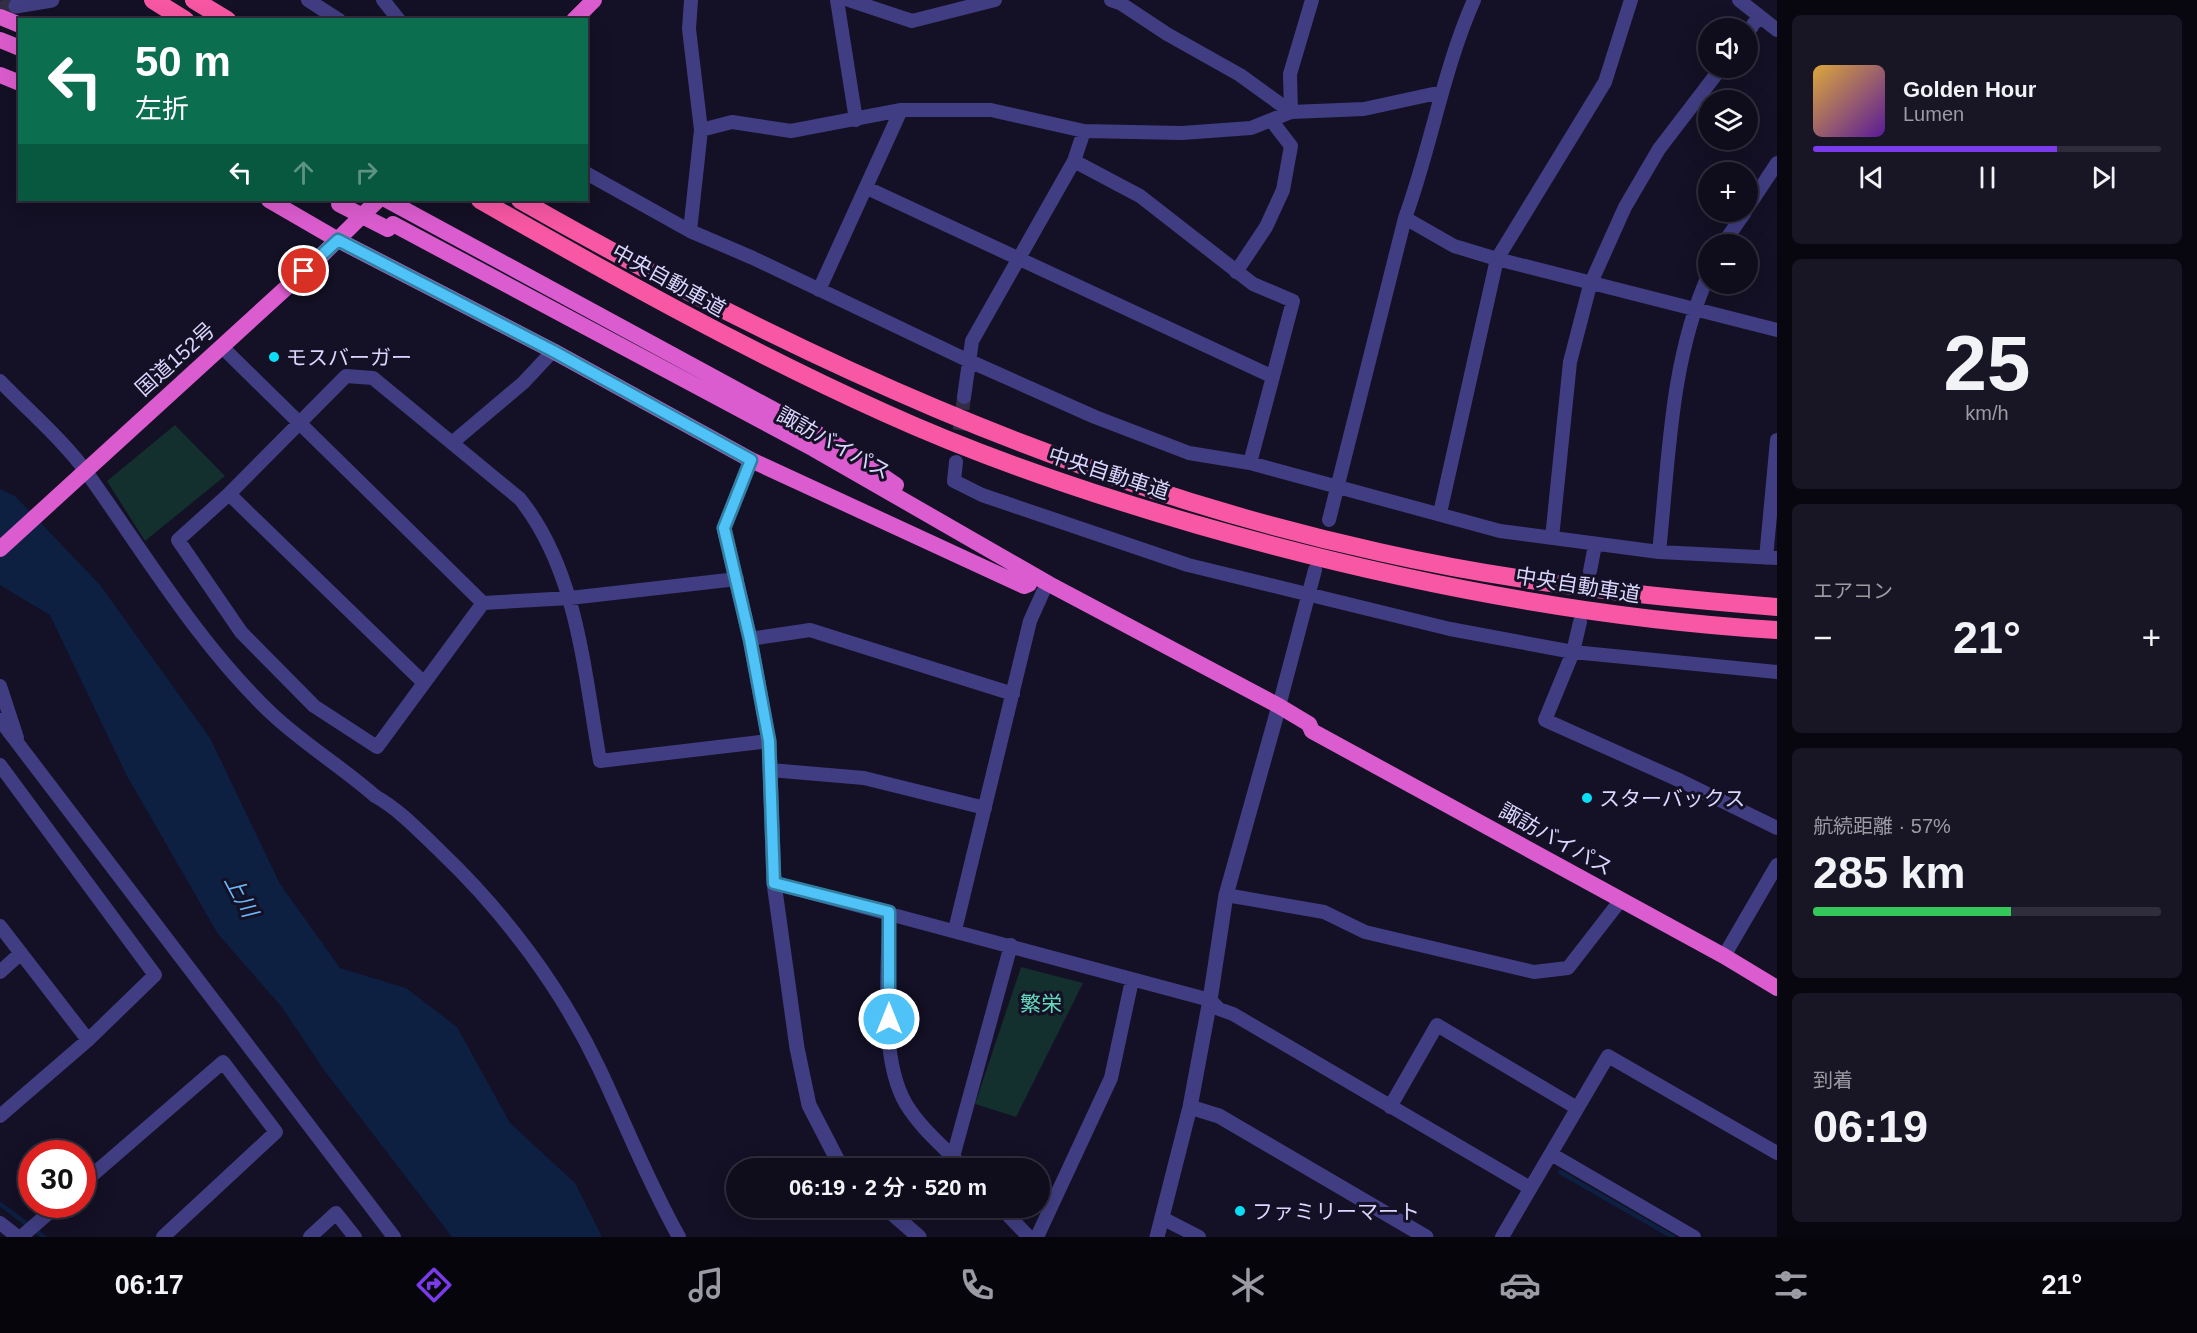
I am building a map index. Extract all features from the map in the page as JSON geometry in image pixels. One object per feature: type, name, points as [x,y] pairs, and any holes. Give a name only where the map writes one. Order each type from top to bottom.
[{"type":"highway","points":[[153,0],[182,18]]},
{"type":"highway","points":[[194,0],[224,18]]},
{"type":"highway","points":[[576,18],[594,0]]},
{"type":"highway","points":[[0,17],[18,24]]},
{"type":"highway","points":[[0,33],[18,39]]},
{"type":"highway","points":[[0,40],[18,47]]},
{"type":"highway","points":[[0,75],[18,82]]},
{"type":"highway","points":[[271,201],[338,240],[553,351],[751,460],[1024,586],[1036,588]]},
{"type":"highway","name":"諏訪バイパス","points":[[339,201],[814,449],[994,553],[1277,711]]},
{"type":"highway","name":"国道152号","points":[[0,549],[338,240],[377,201]]},
{"type":"highway","points":[[389,201],[833,442],[989,546],[994,553]]},
{"type":"highway","name":"中央自動車道","points":[[482,201],[710,328],[811,379],[981,454],[1090,493],[1249,540],[1375,572],[1506,597],[1647,618],[1777,630]]},
{"type":"highway","name":"中央自動車道","points":[[522,201],[595,243],[822,359],[990,433],[1100,473],[1249,519],[1378,552],[1515,579],[1639,595],[1777,607]]},
{"type":"highway","name":"諏訪バイパス","points":[[390,226],[810,454],[1036,588],[1160,657],[1309,724],[1312,731],[1724,956],[1777,988]]},
{"type":"highway","points":[[1639,595],[1777,598]]},
{"type":"street","points":[[16,6],[52,0]]},
{"type":"street","points":[[308,0],[336,18]]},
{"type":"street","points":[[383,0],[397,18]]},
{"type":"street","points":[[690,231],[701,130],[689,29],[691,0]]},
{"type":"street","points":[[837,0],[856,120]]},
{"type":"street","points":[[849,0],[912,21],[995,0]]},
{"type":"street","points":[[1111,0],[1120,3],[1167,34],[1240,75],[1291,112]]},
{"type":"street","points":[[1291,112],[1290,74],[1312,0]]},
{"type":"street","points":[[1329,520],[1405,218],[1421,175],[1442,92],[1474,0]]},
{"type":"street","points":[[1440,513],[1497,259],[1605,82],[1631,0]]},
{"type":"street","points":[[1739,0],[1777,30]]},
{"type":"street","points":[[1552,538],[1570,362],[1590,285],[1626,207],[1659,149],[1713,78]]},
{"type":"street","points":[[701,130],[732,122],[791,131],[901,110],[991,110],[1084,131],[1182,133],[1251,128],[1291,112],[1364,110],[1442,92]]},
{"type":"street","points":[[819,290],[901,110]]},
{"type":"street","points":[[1236,272],[1266,227],[1283,190],[1291,146],[1271,120]]},
{"type":"street","points":[[964,397],[967,360],[972,341],[1074,161],[1084,131]]},
{"type":"street","points":[[1074,161],[1140,196],[1253,284],[1293,301],[1271,376],[1250,463]]},
{"type":"street","points":[[1758,192],[1777,163]]},
{"type":"street","points":[[588,174],[690,231],[1095,417],[1189,453],[1250,463],[1500,531],[1659,552],[1772,558],[1777,440]]},
{"type":"street","points":[[867,188],[1271,376]]},
{"type":"street","points":[[1405,218],[1454,246],[1497,259],[1590,285],[1694,308],[1777,330]]},
{"type":"street","points":[[1659,552],[1678,374],[1694,308],[1700,294]]},
{"type":"street","points":[[222,347],[483,603],[570,598],[737,579]]},
{"type":"street","points":[[453,442],[522,383],[553,351]]},
{"type":"street","points":[[483,603],[377,747],[314,706],[242,632],[178,540],[229,494],[346,376],[372,378],[520,499],[538,521],[556,558],[570,598],[600,761],[769,741]]},
{"type":"street","points":[[0,381],[83,474],[219,654],[273,714],[375,796],[392,806],[465,874],[498,911],[558,995],[598,1066],[651,1188],[679,1237]]},
{"type":"street","points":[[751,460],[724,528],[750,639],[769,741],[774,883],[797,1048],[809,1105],[836,1158]]},
{"type":"street","points":[[956,462],[954,481],[982,495],[1188,565],[1450,629],[1573,652],[1777,672]]},
{"type":"street","points":[[229,494],[424,683]]},
{"type":"street","points":[[1590,571],[1595,545]]},
{"type":"street","points":[[1157,1237],[1190,1107],[1210,1000],[1226,895],[1315,570]]},
{"type":"street","points":[[955,930],[1036,588]]},
{"type":"street","points":[[1580,622],[1573,652],[1545,720],[1681,781],[1777,828]]},
{"type":"street","points":[[750,639],[810,630],[1012,694]]},
{"type":"street","points":[[0,686],[18,744]]},
{"type":"street","points":[[0,720],[394,1237]]},
{"type":"street","points":[[0,765],[155,975],[88,1040],[0,1116]]},
{"type":"street","points":[[770,770],[864,778],[985,808]]},
{"type":"street","points":[[1724,956],[1777,865]]},
{"type":"street","points":[[774,883],[1210,1000],[1219,1009],[1233,1014],[1530,1188]]},
{"type":"street","points":[[1226,895],[1324,912],[1365,932],[1534,972],[1568,968],[1620,901]]},
{"type":"street","points":[[889,912],[890,1063],[905,1102],[923,1129],[953,1157],[1011,945]]},
{"type":"street","points":[[0,926],[88,1040]]},
{"type":"street","points":[[0,972],[21,953]]},
{"type":"street","points":[[1037,1237],[1111,1078],[1132,980]]},
{"type":"street","points":[[1390,1107],[1437,1025],[1577,1108]]},
{"type":"street","points":[[1502,1237],[1608,1056],[1777,1153]]},
{"type":"street","points":[[96,1172],[223,1062],[276,1132],[163,1237]]},
{"type":"street","points":[[1190,1107],[1219,1116],[1426,1237]]},
{"type":"street","points":[[1551,1154],[1694,1237]]},
{"type":"street","points":[[310,1237],[336,1213],[355,1237]]},
{"type":"street","points":[[0,1223],[20,1237],[42,1218]]},
{"type":"street","points":[[897,1218],[918,1237]]},
{"type":"street","points":[[1011,1218],[1029,1237]]},
{"type":"street","points":[[1162,1218],[1199,1237]]},
{"type":"green space","points":[[175,425],[225,476],[145,541],[107,481]]},
{"type":"green space","name":"繁栄","points":[[1021,967],[1083,983],[1016,1117],[975,1104]]},
{"type":"water","name":"上川","points":[[0,489],[15,496],[100,585],[210,738],[280,884],[340,968],[406,988],[457,1027],[510,1123],[575,1183],[602,1237],[452,1237],[324,1070],[281,1006],[218,934],[127,776],[50,615],[0,585]]},
{"type":"waterway","points":[[1560,1172],[1673,1237]]},
{"type":"waterway","points":[[0,1204],[44,1237]]},
{"type":"tunnel","points":[[0,8],[16,6]]},
{"type":"tunnel","points":[[957,451],[964,397]]},
{"type":"place","name":"モスバーガー","points":[[274,357]]},
{"type":"place","name":"スターバックス","points":[[1587,798]]},
{"type":"place","name":"ファミリーマート","points":[[1240,1211]]},
{"type":"route","points":[[304,271],[338,240],[553,351],[751,460],[724,528],[750,639],[769,741],[774,883],[889,912],[889,1019]]}]
